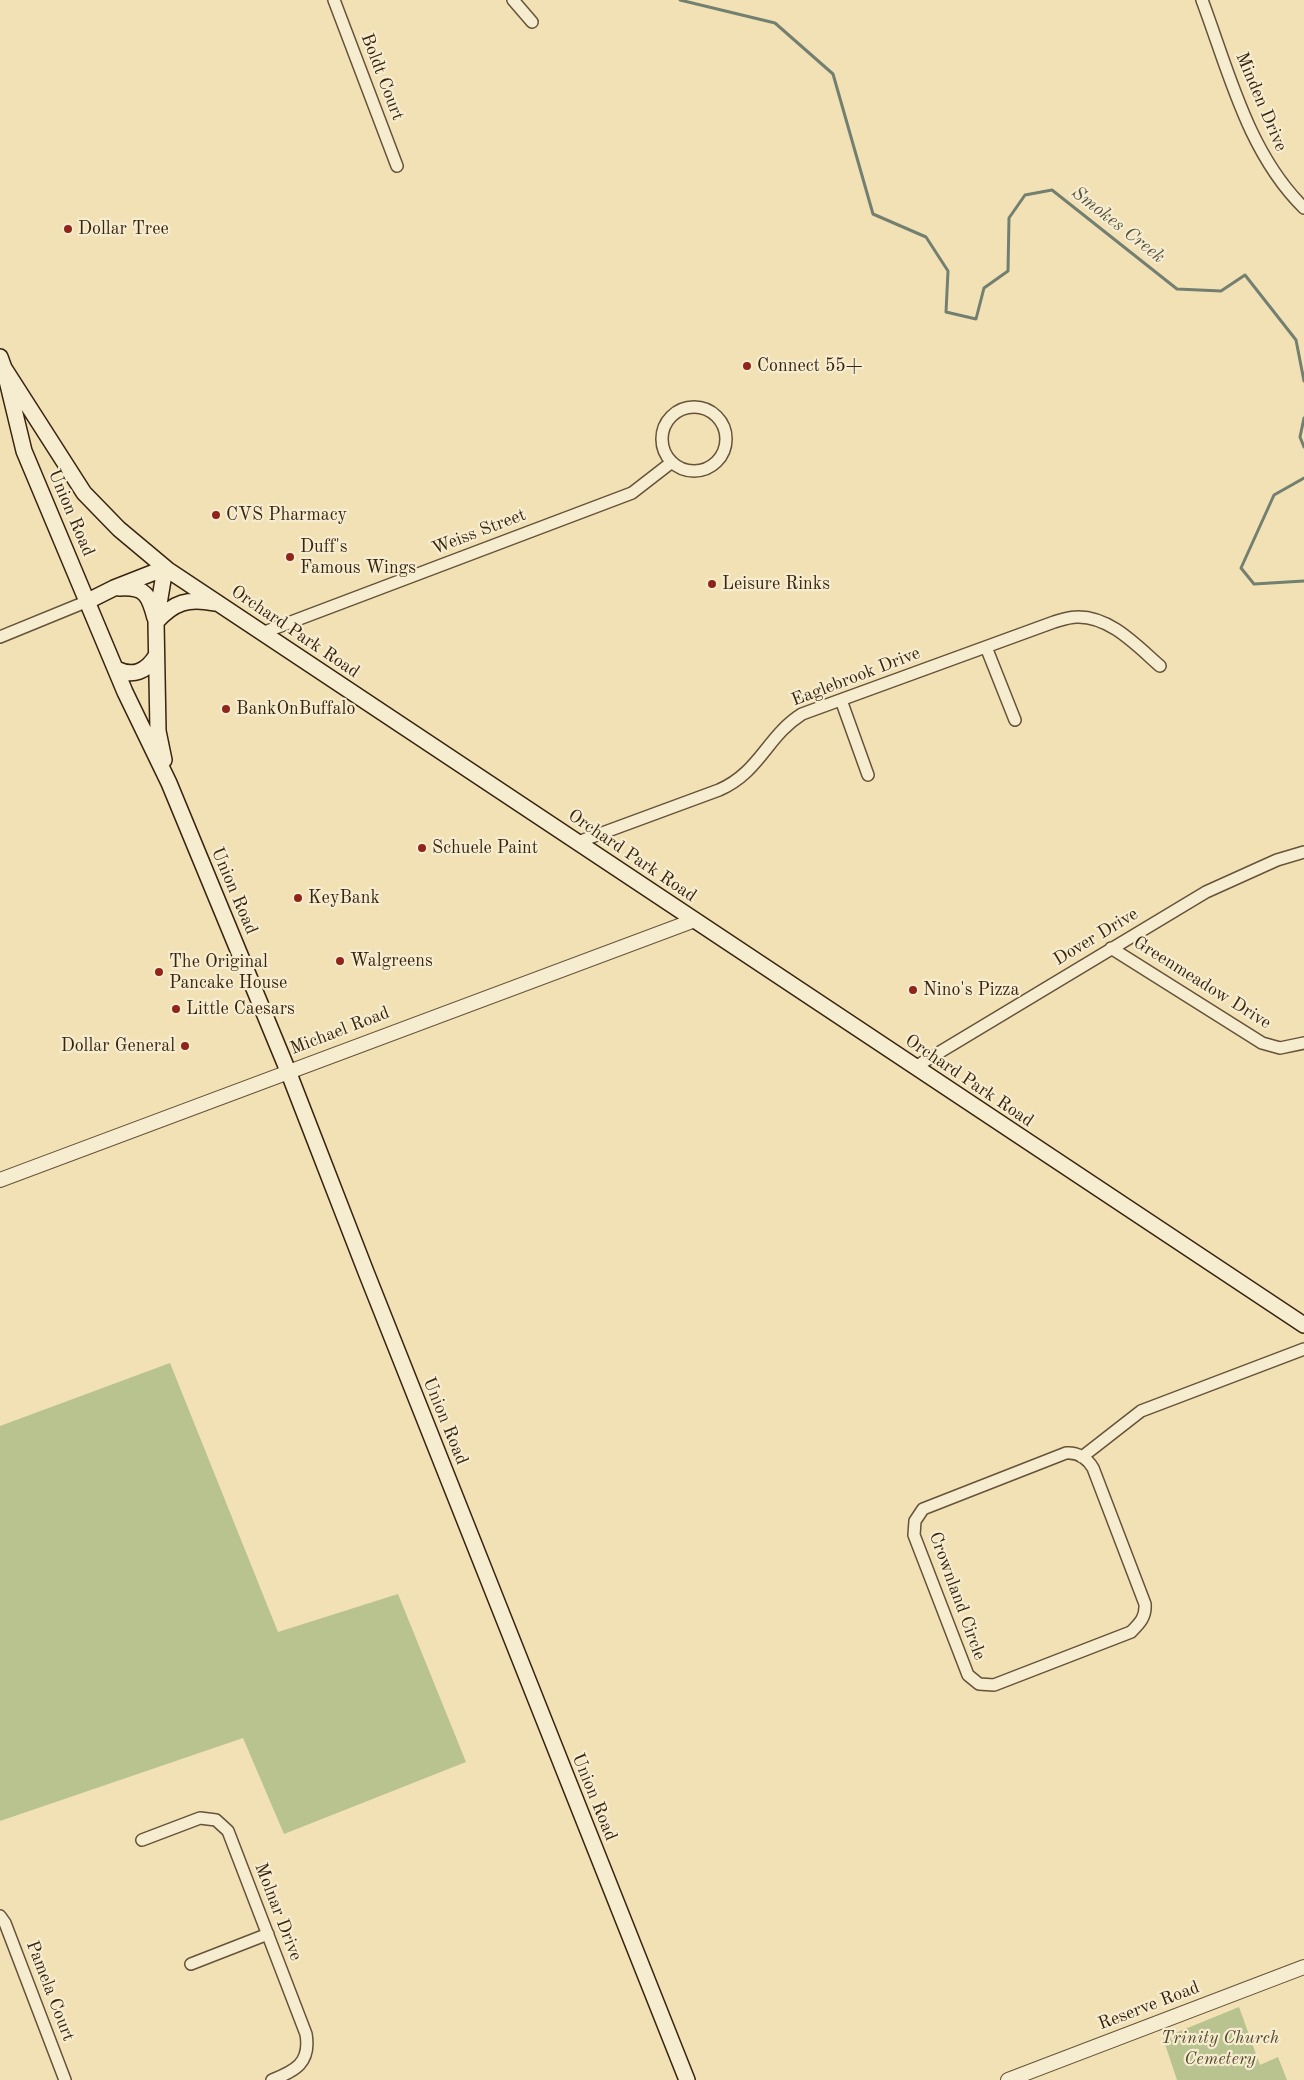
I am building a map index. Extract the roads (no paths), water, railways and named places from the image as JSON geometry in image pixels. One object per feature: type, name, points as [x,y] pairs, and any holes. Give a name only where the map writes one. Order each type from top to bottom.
[{"type":"main road","name":"Orchard Park Road","points":[[2,363],[84,493],[118,529],[165,568],[1304,1325]]},
{"type":"main road","name":"Union Road","points":[[2,363],[24,451],[116,669],[166,777],[288,1071],[369,1281],[686,2080]]},
{"type":"main road","points":[[88,601],[114,588],[165,568]]},
{"type":"main road","name":"Union Road","points":[[165,568],[156,622],[156,656],[158,730],[166,777]]},
{"type":"main road","points":[[114,588],[129,587],[142,590],[148,596],[156,622]]},
{"type":"main road","points":[[156,622],[166,610],[182,602],[198,600],[217,603]]},
{"type":"main road","points":[[116,669],[126,674],[136,673],[150,665],[156,656]]},
{"type":"street","name":"Boldt Court","points":[[334,0],[397,166]]},
{"type":"street","points":[[513,0],[532,22]]},
{"type":"street","name":"Minden Drive","points":[[1202,0],[1261,152],[1284,186],[1304,208]]},
{"type":"street","points":[[694,406],[706,409],[717,416],[724,426],[726,438],[724,450],[717,461],[707,468],[695,471],[682,469],[672,462],[664,452],[662,439],[664,427],[671,416],[681,409],[694,406]]},
{"type":"street","name":"Weiss Street","points":[[262,633],[632,493],[672,462]]},
{"type":"street","points":[[0,636],[88,601]]},
{"type":"street","name":"Eaglebrook Drive","points":[[578,842],[725,787],[748,771],[769,744],[792,720],[802,714],[1054,622],[1072,617],[1090,617],[1112,626],[1160,666]]},
{"type":"street","points":[[986,647],[1015,720]]},
{"type":"street","points":[[841,700],[868,774]]},
{"type":"street","name":"Dover Drive","points":[[914,1067],[1206,892],[1277,860],[1304,852]]},
{"type":"street","name":"Michael Road","points":[[0,1180],[695,920]]},
{"type":"street","name":"Greenmeadow Drive","points":[[1111,948],[1262,1043],[1280,1048],[1304,1043]]},
{"type":"street","points":[[1082,1457],[1142,1411],[1304,1349]]},
{"type":"street","name":"Crownland Circle","points":[[1066,1453],[1082,1457],[1089,1461],[1094,1468],[1142,1595],[1145,1604],[1143,1620],[1131,1632],[994,1685],[979,1684],[968,1675],[914,1535],[915,1521],[923,1509],[1066,1453]]},
{"type":"street","name":"Molnar Drive","points":[[142,1840],[200,1818],[208,1818],[223,1824],[228,1830],[308,2043],[307,2052],[299,2066],[292,2072],[272,2080]]},
{"type":"street","name":"Pamela Court","points":[[0,1916],[5,1923],[65,2080]]},
{"type":"street","points":[[191,1964],[268,1934]]},
{"type":"street","name":"Reserve Road","points":[[1008,2080],[1304,1967]]},
{"type":"waterway","name":"Smokes Creek","points":[[680,0],[775,23],[833,74],[873,214],[926,237],[948,271],[946,312],[976,319],[984,288],[1008,271],[1009,218],[1025,195],[1052,190],[1177,289],[1221,291],[1245,275],[1296,340],[1304,381]]},
{"type":"waterway","name":"Smokes Creek","points":[[1304,418],[1300,437],[1304,447]]},
{"type":"waterway","name":"Smokes Creek","points":[[1304,478],[1274,495],[1241,568],[1254,584],[1304,581]]},
{"type":"place","name":"Dollar Tree","points":[[68,229]]},
{"type":"place","name":"Connect 55+","points":[[747,366]]},
{"type":"place","name":"CVS Pharmacy","points":[[216,515]]},
{"type":"place","name":"Duff's Famous Wings","points":[[290,557]]},
{"type":"place","name":"Leisure Rinks","points":[[712,584]]},
{"type":"place","name":"BankOnBuffalo","points":[[226,709]]},
{"type":"place","name":"Schuele Paint","points":[[422,848]]},
{"type":"place","name":"KeyBank","points":[[298,898]]},
{"type":"place","name":"Walgreens","points":[[340,961]]},
{"type":"place","name":"The Original Pancake House","points":[[159,972]]},
{"type":"place","name":"Nino's Pizza","points":[[913,990]]},
{"type":"place","name":"Little Caesars","points":[[176,1009]]},
{"type":"place","name":"Dollar General","points":[[185,1046]]},
{"type":"park label","name":"Trinity Church Cemetery","points":[[1220,2048]]}]
